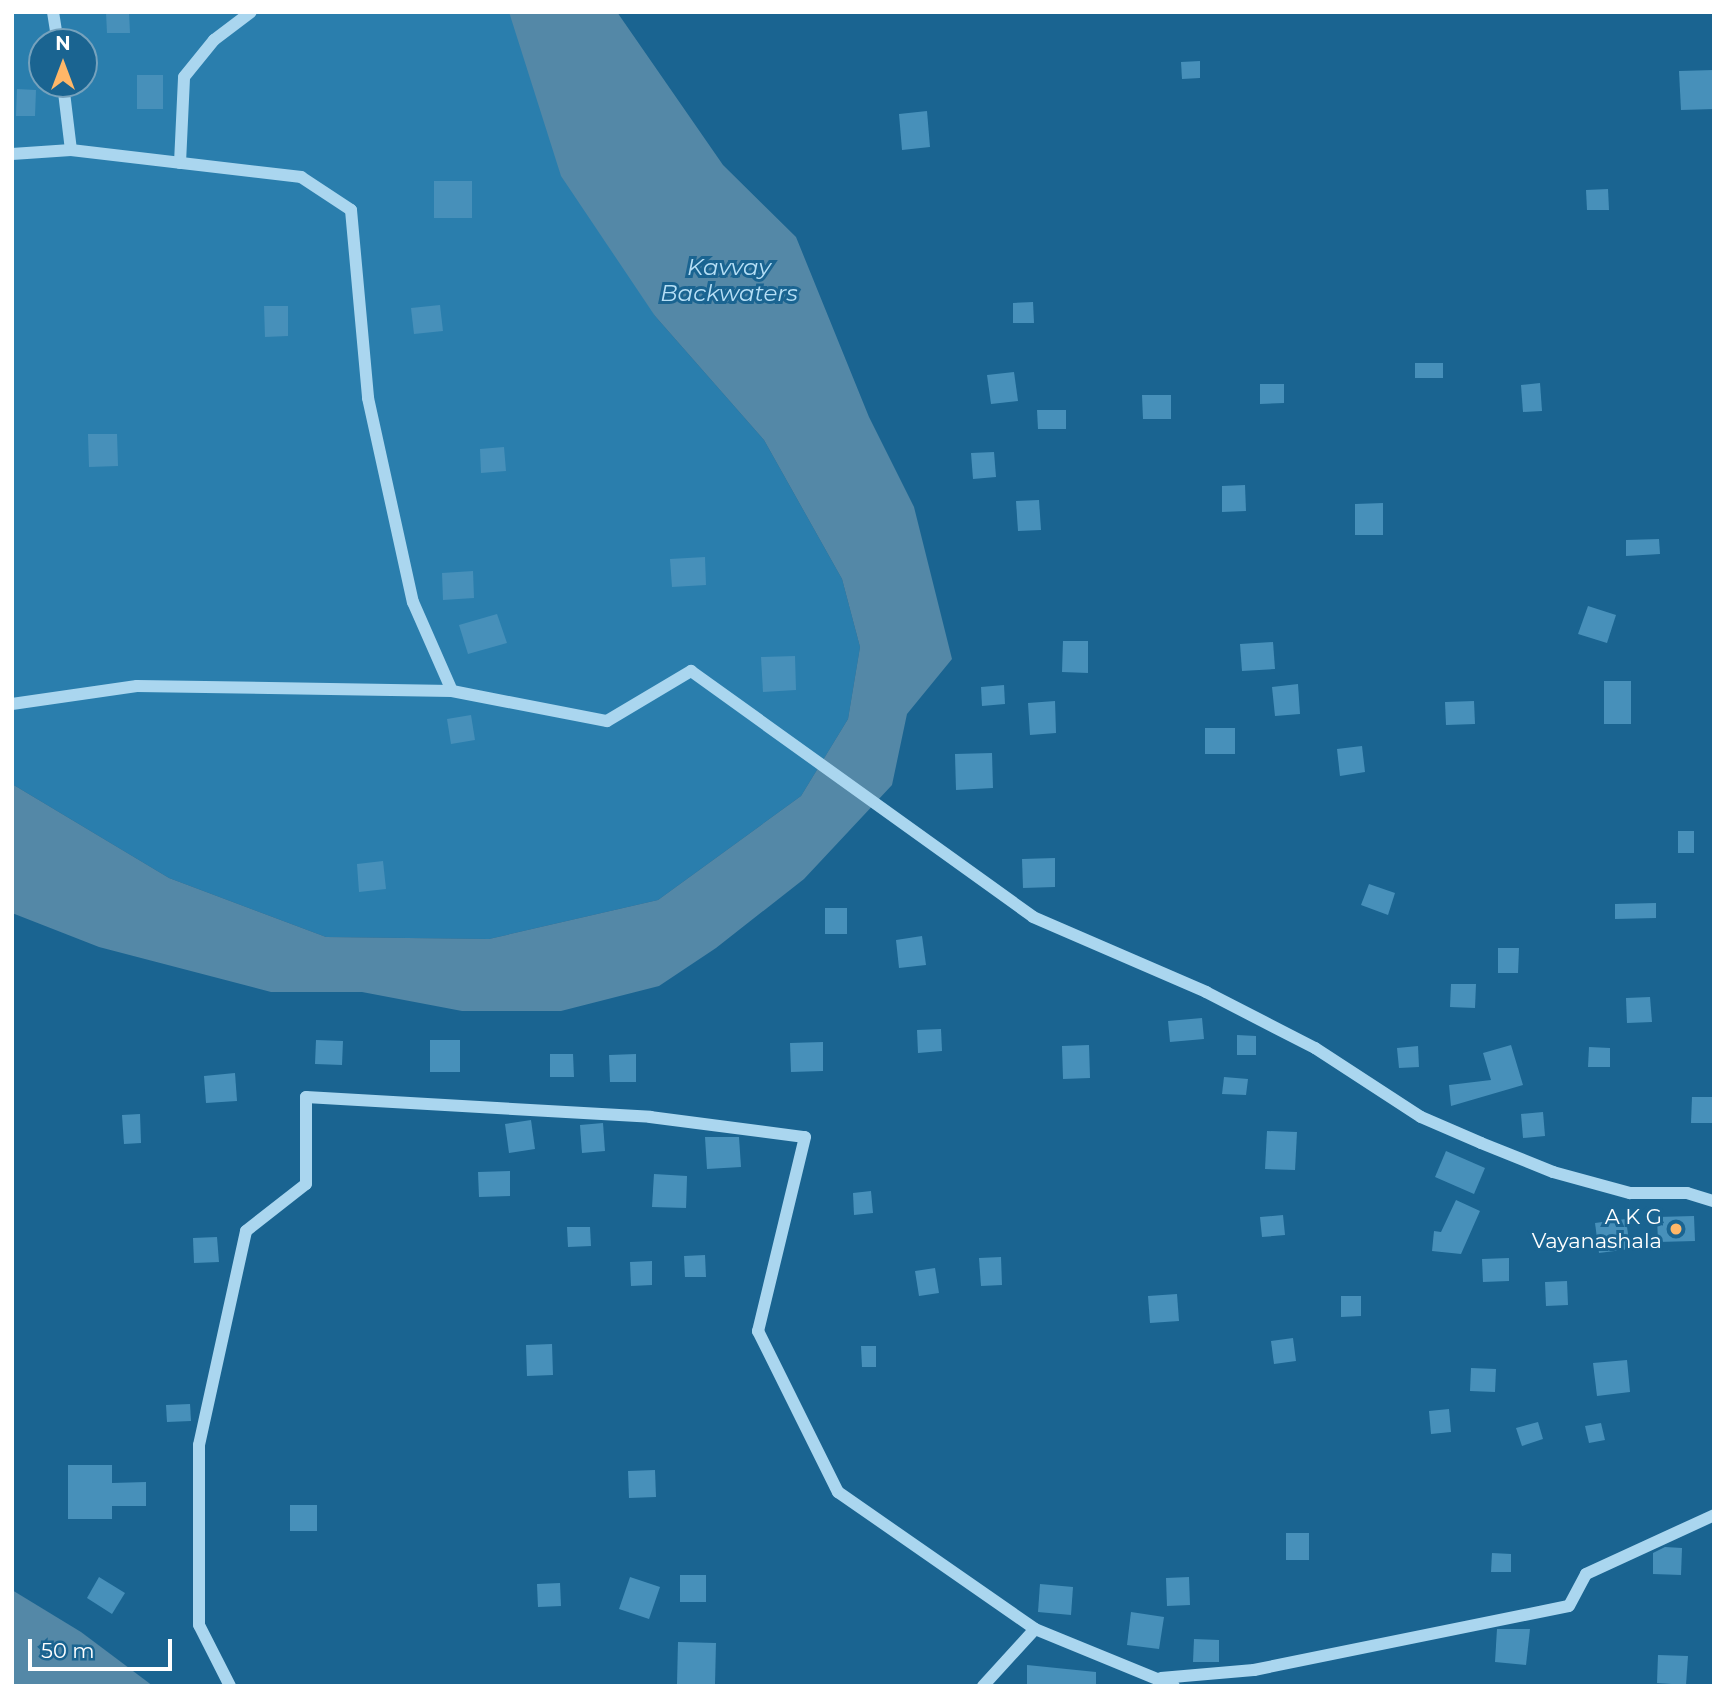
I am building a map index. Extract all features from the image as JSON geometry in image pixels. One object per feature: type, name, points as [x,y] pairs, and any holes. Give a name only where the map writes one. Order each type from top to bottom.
[{"type":"street","points":[[180,163],[184,77],[214,40],[251,12]]},
{"type":"street","points":[[65,98],[71,150]]},
{"type":"street","points":[[12,154],[71,150],[301,177],[351,210],[368,398],[413,602],[452,691]]},
{"type":"street","points":[[12,705],[137,686],[452,691],[607,721],[691,671],[898,825],[1033,917],[1315,1048],[1421,1117],[1553,1172],[1630,1193],[1687,1193],[1714,1201]]},
{"type":"street","points":[[230,1686],[199,1626],[199,1445],[246,1231],[306,1184],[306,1097],[650,1117],[805,1137],[758,1331],[838,1492],[1035,1629],[1161,1678],[1174,1686]]},
{"type":"street","points":[[1161,1678],[1254,1671],[1569,1606],[1586,1574],[1714,1515]]},
{"type":"street","points":[[983,1686],[1035,1629]]},
{"type":"shaded area","points":[[12,12],[509,12],[655,316],[764,440],[842,579],[860,647],[848,719],[801,796],[658,900],[489,939],[326,937],[169,878],[12,784]]},
{"type":"water","name":"Kavvay Backwaters","points":[[509,12],[617,12],[723,165],[796,237],[869,417],[914,507],[952,659],[907,714],[892,785],[804,879],[716,948],[659,986],[561,1011],[462,1011],[362,992],[271,992],[99,947],[12,913],[12,784],[169,878],[326,937],[489,939],[658,900],[801,796],[848,719],[860,647],[842,579],[764,440],[655,316],[561,176]]},
{"type":"water","points":[[12,1590],[81,1632],[153,1686],[12,1686]]},
{"type":"building","points":[[106,12],[129,12],[130,33],[107,33]]},
{"type":"building","points":[[1200,61],[1200,78],[1182,79],[1181,62]]},
{"type":"building","points":[[1714,70],[1714,109],[1681,110],[1679,71]]},
{"type":"building","points":[[137,75],[163,75],[163,109],[137,109]]},
{"type":"building","points":[[17,89],[28,90],[28,98],[36,98],[35,116],[16,116]]},
{"type":"building","points":[[927,111],[930,147],[902,150],[899,114]]},
{"type":"building","points":[[434,181],[472,181],[472,218],[434,218]]},
{"type":"building","points":[[1608,189],[1609,210],[1587,210],[1586,190]]},
{"type":"building","points":[[1033,302],[1034,323],[1013,323],[1013,303]]},
{"type":"building","points":[[440,305],[443,331],[414,334],[411,308]]},
{"type":"building","points":[[264,306],[288,306],[288,336],[265,337]]},
{"type":"building","points":[[1415,363],[1443,363],[1443,378],[1415,378]]},
{"type":"building","points":[[1014,372],[1018,401],[991,404],[987,375]]},
{"type":"building","points":[[1540,383],[1542,411],[1523,412],[1521,385]]},
{"type":"building","points":[[1260,384],[1284,384],[1284,403],[1260,404]]},
{"type":"building","points":[[1142,395],[1171,395],[1171,419],[1143,419]]},
{"type":"building","points":[[1037,410],[1066,410],[1066,429],[1038,429]]},
{"type":"building","points":[[88,434],[117,434],[118,466],[89,467]]},
{"type":"building","points":[[504,447],[506,471],[481,473],[480,449]]},
{"type":"building","points":[[994,452],[996,477],[973,479],[971,453]]},
{"type":"building","points":[[1245,485],[1246,511],[1222,512],[1222,486]]},
{"type":"building","points":[[1039,500],[1041,530],[1018,531],[1016,501]]},
{"type":"building","points":[[1383,503],[1383,535],[1355,535],[1355,504]]},
{"type":"building","points":[[1659,539],[1660,554],[1626,556],[1626,540]]},
{"type":"building","points":[[705,557],[706,585],[672,587],[670,559]]},
{"type":"building","points":[[473,571],[474,598],[443,600],[442,573]]},
{"type":"building","points":[[1588,606],[1616,615],[1607,643],[1578,634]]},
{"type":"building","points":[[497,614],[507,643],[468,654],[459,625]]},
{"type":"building","points":[[1063,641],[1088,641],[1088,673],[1062,672]]},
{"type":"building","points":[[1273,642],[1275,669],[1242,671],[1240,644]]},
{"type":"building","points":[[795,656],[796,690],[763,692],[761,657]]},
{"type":"building","points":[[1604,681],[1631,681],[1631,724],[1604,724]]},
{"type":"building","points":[[1298,684],[1300,714],[1275,716],[1272,687]]},
{"type":"building","points":[[1004,685],[1005,704],[982,706],[981,687]]},
{"type":"building","points":[[1055,701],[1056,733],[1030,735],[1028,703]]},
{"type":"building","points":[[1474,701],[1475,724],[1446,725],[1445,702]]},
{"type":"building","points":[[471,715],[475,740],[451,744],[447,719]]},
{"type":"building","points":[[1205,728],[1235,728],[1235,754],[1205,754]]},
{"type":"building","points":[[1362,746],[1365,772],[1340,776],[1337,749]]},
{"type":"building","points":[[992,753],[993,788],[956,790],[955,754]]},
{"type":"building","points":[[1678,831],[1694,831],[1694,853],[1678,853]]},
{"type":"building","points":[[1055,858],[1055,887],[1023,888],[1022,859]]},
{"type":"building","points":[[383,861],[386,889],[359,892],[357,864]]},
{"type":"building","points":[[1369,884],[1395,893],[1388,915],[1361,905]]},
{"type":"building","points":[[1656,903],[1656,918],[1615,919],[1615,904]]},
{"type":"building","points":[[825,908],[847,908],[847,934],[825,934]]},
{"type":"building","points":[[922,936],[926,965],[899,968],[896,940]]},
{"type":"building","points":[[1498,948],[1519,948],[1518,973],[1498,973]]},
{"type":"building","points":[[1451,984],[1476,984],[1475,1008],[1450,1007]]},
{"type":"building","points":[[1650,997],[1652,1022],[1627,1023],[1626,998]]},
{"type":"building","points":[[1202,1018],[1204,1039],[1170,1042],[1168,1021]]},
{"type":"building","points":[[941,1029],[942,1051],[918,1053],[917,1030]]},
{"type":"building","points":[[1237,1035],[1256,1036],[1256,1055],[1237,1055]]},
{"type":"building","points":[[316,1040],[343,1041],[342,1065],[315,1064]]},
{"type":"building","points":[[430,1040],[460,1040],[460,1072],[430,1072]]},
{"type":"building","points":[[823,1042],[823,1071],[791,1072],[790,1043]]},
{"type":"building","points":[[1089,1045],[1090,1078],[1063,1079],[1062,1046]]},
{"type":"building","points":[[1511,1045],[1523,1085],[1451,1106],[1449,1085],[1491,1080],[1483,1053]]},
{"type":"building","points":[[1418,1046],[1419,1067],[1399,1068],[1397,1048]]},
{"type":"building","points":[[1589,1047],[1610,1048],[1610,1067],[1588,1067]]},
{"type":"building","points":[[550,1054],[573,1054],[574,1077],[550,1077]]},
{"type":"building","points":[[636,1054],[636,1082],[610,1082],[609,1055]]},
{"type":"building","points":[[235,1073],[237,1101],[206,1103],[204,1076]]},
{"type":"building","points":[[1224,1077],[1248,1079],[1246,1095],[1222,1094]]},
{"type":"building","points":[[1692,1097],[1714,1097],[1714,1123],[1691,1123]]},
{"type":"building","points":[[1543,1112],[1545,1136],[1523,1138],[1521,1114]]},
{"type":"building","points":[[140,1114],[141,1143],[124,1144],[122,1115]]},
{"type":"building","points":[[531,1120],[535,1149],[509,1153],[505,1124]]},
{"type":"building","points":[[603,1123],[605,1151],[582,1153],[580,1125]]},
{"type":"building","points":[[1267,1131],[1297,1132],[1295,1170],[1265,1169]]},
{"type":"building","points":[[705,1137],[739,1137],[741,1167],[707,1169]]},
{"type":"building","points":[[1446,1151],[1485,1168],[1474,1194],[1435,1177]]},
{"type":"building","points":[[510,1171],[510,1196],[479,1197],[478,1172]]},
{"type":"building","points":[[654,1174],[687,1176],[686,1208],[652,1207]]},
{"type":"building","points":[[871,1191],[873,1213],[854,1215],[853,1193]]},
{"type":"building","points":[[1456,1200],[1480,1211],[1461,1254],[1432,1251],[1434,1231],[1441,1232]]},
{"type":"building","points":[[1283,1215],[1285,1235],[1262,1237],[1260,1217]]},
{"type":"building","name":"A K G Vayanashala","points":[[1694,1216],[1695,1241],[1658,1242],[1657,1217]]},
{"type":"building","points":[[1626,1219],[1630,1249],[1599,1253],[1595,1223]]},
{"type":"building","points":[[567,1227],[590,1227],[591,1246],[568,1247]]},
{"type":"building","points":[[217,1237],[219,1262],[194,1263],[193,1238]]},
{"type":"building","points":[[705,1255],[706,1277],[685,1277],[684,1256]]},
{"type":"building","points":[[1001,1257],[1002,1285],[981,1286],[979,1258]]},
{"type":"building","points":[[1509,1258],[1509,1281],[1483,1282],[1482,1259]]},
{"type":"building","points":[[652,1261],[652,1285],[631,1286],[630,1262]]},
{"type":"building","points":[[935,1268],[939,1293],[919,1296],[915,1271]]},
{"type":"building","points":[[1567,1281],[1568,1305],[1546,1306],[1545,1282]]},
{"type":"building","points":[[1177,1294],[1179,1321],[1150,1323],[1148,1296]]},
{"type":"building","points":[[1341,1296],[1361,1296],[1361,1316],[1341,1317]]},
{"type":"building","points":[[1293,1338],[1296,1361],[1274,1364],[1271,1341]]},
{"type":"building","points":[[552,1344],[553,1375],[527,1376],[526,1345]]},
{"type":"building","points":[[861,1346],[876,1346],[876,1367],[862,1367]]},
{"type":"building","points":[[1627,1360],[1630,1392],[1597,1396],[1593,1363]]},
{"type":"building","points":[[1471,1368],[1496,1369],[1495,1392],[1470,1391]]},
{"type":"building","points":[[190,1404],[191,1421],[167,1422],[166,1405]]},
{"type":"building","points":[[1449,1409],[1451,1432],[1431,1434],[1429,1411]]},
{"type":"building","points":[[1538,1422],[1543,1439],[1522,1446],[1516,1428]]},
{"type":"building","points":[[1601,1423],[1605,1440],[1589,1443],[1585,1426]]},
{"type":"building","points":[[68,1465],[112,1465],[112,1483],[146,1482],[146,1506],[112,1506],[112,1519],[68,1519]]},
{"type":"building","points":[[655,1470],[656,1497],[629,1498],[628,1471]]},
{"type":"building","points":[[290,1505],[317,1505],[317,1531],[290,1531]]},
{"type":"building","points":[[1286,1533],[1309,1533],[1309,1560],[1286,1560]]},
{"type":"building","points":[[1665,1547],[1682,1548],[1681,1575],[1653,1574],[1653,1553]]},
{"type":"building","points":[[1492,1553],[1511,1554],[1511,1572],[1491,1572]]},
{"type":"building","points":[[680,1575],[706,1575],[706,1602],[680,1602]]},
{"type":"building","points":[[99,1577],[125,1593],[112,1614],[87,1598]]},
{"type":"building","points":[[630,1577],[660,1587],[649,1619],[619,1609]]},
{"type":"building","points":[[1189,1577],[1190,1605],[1167,1606],[1166,1578]]},
{"type":"building","points":[[560,1583],[561,1606],[538,1607],[537,1584]]},
{"type":"building","points":[[1040,1584],[1073,1587],[1071,1615],[1038,1612]]},
{"type":"building","points":[[1131,1612],[1164,1617],[1159,1649],[1127,1645]]},
{"type":"building","points":[[1497,1629],[1530,1629],[1526,1665],[1495,1662]]},
{"type":"building","points":[[1194,1639],[1219,1640],[1219,1662],[1193,1662]]},
{"type":"building","points":[[678,1642],[716,1643],[715,1684],[677,1684]]},
{"type":"building","points":[[1658,1655],[1688,1656],[1686,1685],[1657,1683]]},
{"type":"building","points":[[1027,1665],[1096,1672],[1096,1686],[1027,1686]]},
{"type":"place","name":"A K G Vayanashala","points":[[1676,1229]]}]
